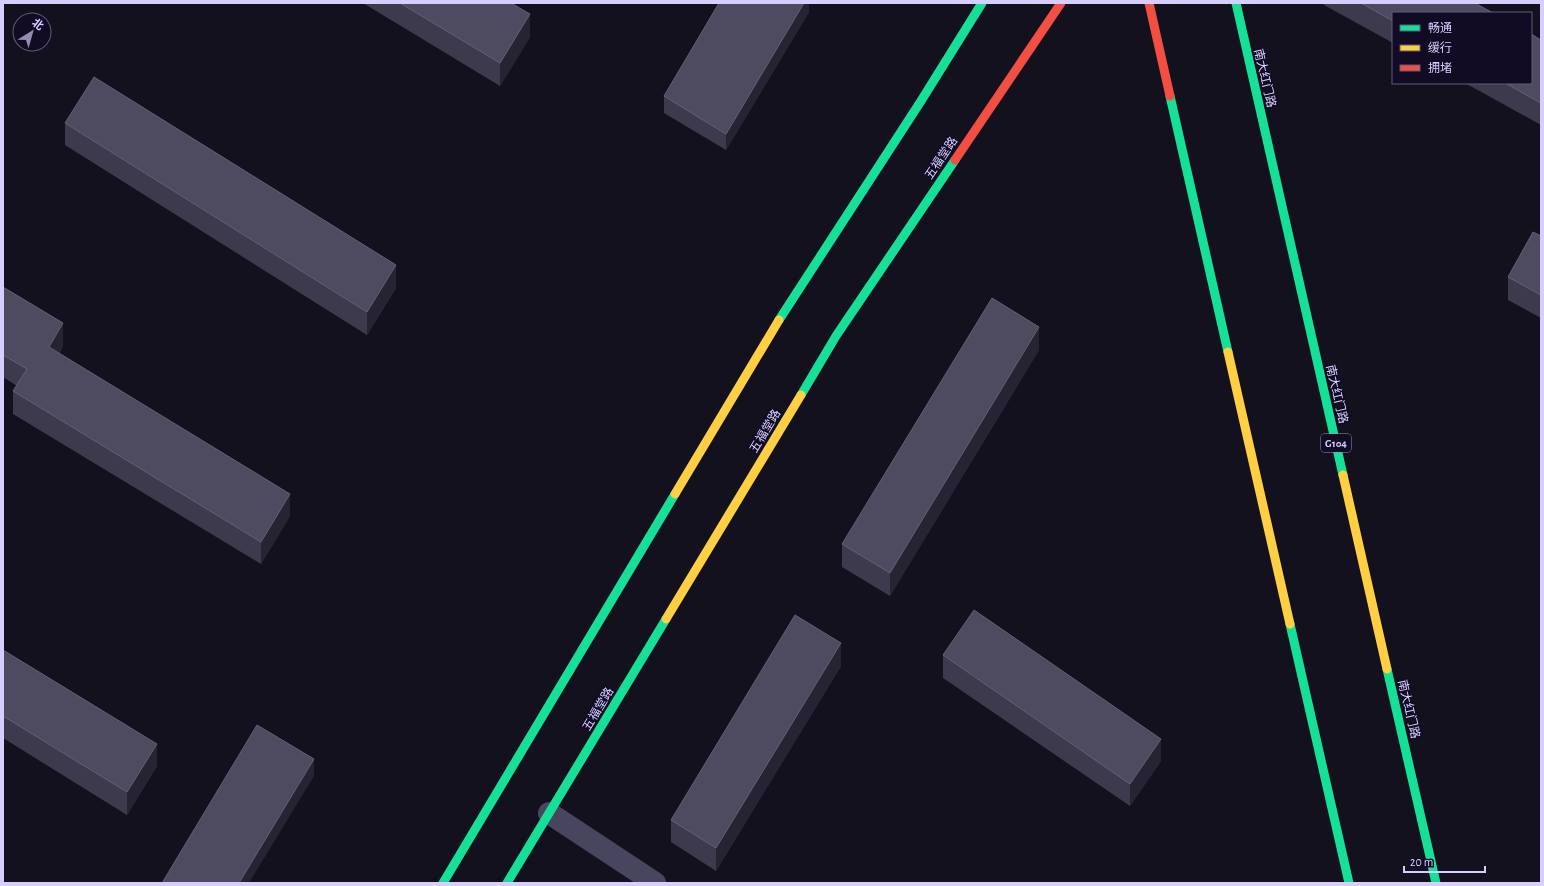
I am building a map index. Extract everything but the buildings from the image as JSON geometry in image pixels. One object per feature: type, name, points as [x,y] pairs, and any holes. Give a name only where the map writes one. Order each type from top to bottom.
[{"type":"main road","points":[[443,883],[787,306],[921,101],[982,3]]},
{"type":"main road","name":"五福堂路","points":[[507,883],[836,336],[1061,3]]},
{"type":"main road","points":[[1149,3],[1349,883]]},
{"type":"main road","name":"南大红门路","points":[[1236,3],[1436,883]]},
{"type":"street","points":[[550,813],[656,883]]},
{"type":"traffic: fast","points":[[779,320],[921,101],[982,3]]},
{"type":"traffic: fast","points":[[1236,3],[1343,475]]},
{"type":"traffic: fast","points":[[1170,96],[1228,352]]},
{"type":"traffic: fast","points":[[801,395],[836,336],[955,160]]},
{"type":"traffic: fast","points":[[443,883],[675,494]]},
{"type":"traffic: fast","points":[[507,883],[666,619]]},
{"type":"traffic: fast","points":[[1290,624],[1349,883]]},
{"type":"traffic: fast","points":[[1387,669],[1436,883]]},
{"type":"traffic: slow","points":[[675,494],[779,320]]},
{"type":"traffic: slow","points":[[1228,352],[1290,624]]},
{"type":"traffic: slow","points":[[666,619],[801,395]]},
{"type":"traffic: slow","points":[[1343,475],[1387,669]]},
{"type":"traffic: jam","points":[[955,160],[1061,3]]},
{"type":"traffic: jam","points":[[1149,3],[1170,96]]}]
